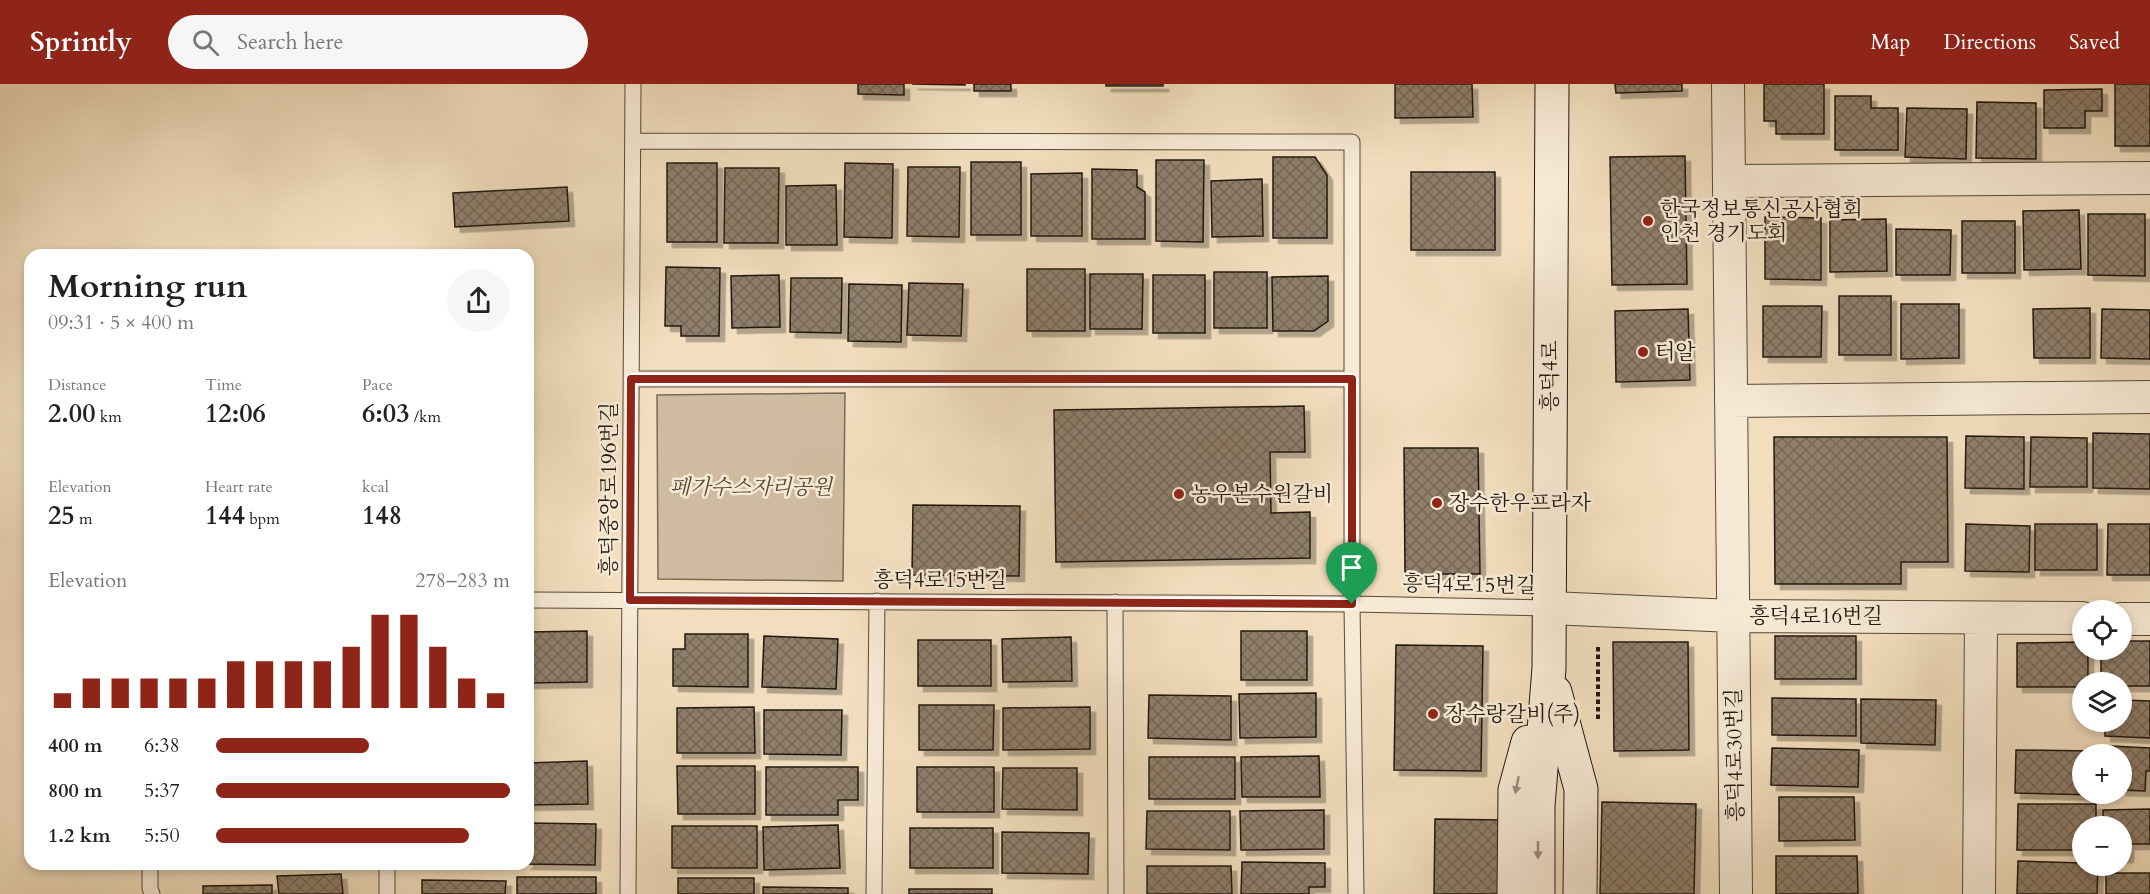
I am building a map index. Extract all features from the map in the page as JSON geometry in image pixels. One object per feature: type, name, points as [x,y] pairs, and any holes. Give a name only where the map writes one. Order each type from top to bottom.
[{"type":"street","name":"흥덕4로","points":[[1549,668],[1551,84]]},
{"type":"street","name":"흥덕4로30번길","points":[[1728,84],[1736,894]]},
{"type":"street","points":[[1729,181],[2150,178]]},
{"type":"street","points":[[1731,401],[2150,397]]},
{"type":"street","name":"흥덕4로16번길","points":[[1550,608],[1733,616],[2072,618]]},
{"type":"street","points":[[1979,894],[1981,618]]},
{"type":"street","points":[[2132,619],[2150,619]]},
{"type":"street","points":[[1549,668],[1550,805],[1562,894]]},
{"type":"street","points":[[1514,894],[1515,790],[1549,668]]},
{"type":"street","points":[[1549,668],[1581,789],[1580,894]]},
{"type":"street","points":[[1538,894],[1550,805]]},
{"type":"lane","name":"흥덕중앙로196번길","points":[[628,894],[633,84]]},
{"type":"lane","points":[[633,141],[1352,142],[1352,604],[1356,894]]},
{"type":"lane","points":[[631,379],[1352,379]]},
{"type":"lane","name":"흥덕4로15번길","points":[[534,600],[1115,602],[1550,608]]},
{"type":"lane","points":[[874,894],[877,601]]},
{"type":"lane","points":[[1115,602],[1116,894]]},
{"type":"lane","points":[[150,870],[152,894]]},
{"type":"lane","points":[[387,870],[387,894]]},
{"type":"green space","name":"페가수스자리공원","points":[[845,393],[843,581],[658,579],[657,395]]},
{"type":"building","points":[[858,84],[904,84],[904,95],[858,94]]},
{"type":"building","points":[[912,84],[965,84],[965,85]]},
{"type":"building","points":[[974,84],[1011,84],[1011,91],[974,91]]},
{"type":"building","points":[[1106,84],[1163,84],[1163,86],[1106,86]]},
{"type":"building","points":[[1395,84],[1472,84],[1473,117],[1395,118]]},
{"type":"building","points":[[1615,84],[1682,84],[1682,91],[1616,93]]},
{"type":"building","points":[[1764,84],[1824,84],[1824,134],[1776,134],[1776,121],[1764,121]]},
{"type":"building","points":[[2115,84],[2150,84],[2150,146],[2115,146]]},
{"type":"building","points":[[2102,89],[2102,111],[2085,111],[2085,128],[2044,128],[2044,90]]},
{"type":"building","points":[[1835,96],[1871,96],[1871,108],[1898,108],[1898,150],[1835,150]]},
{"type":"building","points":[[1977,102],[2036,103],[2036,159],[1976,158]]},
{"type":"building","points":[[1907,108],[1967,109],[1966,159],[1905,157]]},
{"type":"building","name":"한국정보통신공사협회 인천 경기도회","points":[[1685,156],[1687,284],[1612,285],[1610,157]]},
{"type":"building","points":[[1273,157],[1315,157],[1327,175],[1327,238],[1273,238]]},
{"type":"building","points":[[1156,160],[1204,160],[1203,242],[1156,241]]},
{"type":"building","points":[[971,162],[1021,162],[1021,235],[971,235]]},
{"type":"building","points":[[667,163],[717,163],[717,242],[667,242]]},
{"type":"building","points":[[845,163],[893,164],[892,238],[844,237]]},
{"type":"building","points":[[908,167],[960,167],[959,237],[907,236]]},
{"type":"building","points":[[725,168],[779,168],[778,243],[724,243]]},
{"type":"building","points":[[1092,169],[1137,170],[1137,187],[1145,192],[1145,239],[1092,239]]},
{"type":"building","points":[[1411,172],[1495,172],[1495,250],[1411,250]]},
{"type":"building","points":[[1082,173],[1082,236],[1031,236],[1031,174]]},
{"type":"building","points":[[1262,179],[1263,236],[1212,237],[1211,181]]},
{"type":"building","points":[[836,185],[837,245],[786,245],[786,186]]},
{"type":"building","points":[[567,187],[569,221],[455,227],[453,193]]},
{"type":"building","points":[[2079,210],[2081,269],[2024,270],[2023,211]]},
{"type":"building","points":[[2088,214],[2145,214],[2145,276],[2088,275]]},
{"type":"building","points":[[1765,217],[1821,218],[1821,280],[1765,279]]},
{"type":"building","points":[[1886,219],[1887,271],[1830,272],[1830,220]]},
{"type":"building","points":[[1962,221],[2015,221],[2015,273],[1962,273]]},
{"type":"building","points":[[1896,229],[1951,230],[1950,275],[1896,275]]},
{"type":"building","points":[[666,267],[720,268],[719,336],[681,336],[681,326],[665,326]]},
{"type":"building","points":[[1027,269],[1085,269],[1085,331],[1027,331]]},
{"type":"building","points":[[1214,272],[1267,272],[1267,328],[1214,328]]},
{"type":"building","points":[[1090,274],[1143,274],[1142,329],[1090,329]]},
{"type":"building","points":[[779,275],[780,327],[732,328],[731,276]]},
{"type":"building","points":[[1153,275],[1205,275],[1205,333],[1153,333]]},
{"type":"building","points":[[1328,276],[1328,321],[1314,331],[1273,331],[1272,277]]},
{"type":"building","points":[[791,278],[842,278],[841,333],[790,332]]},
{"type":"building","points":[[909,283],[963,284],[961,336],[907,335]]},
{"type":"building","points":[[849,284],[902,285],[901,342],[848,341]]},
{"type":"building","points":[[1839,296],[1891,296],[1891,355],[1839,355]]},
{"type":"building","points":[[1901,304],[1959,304],[1959,358],[1901,359]]},
{"type":"building","points":[[1763,306],[1822,306],[1821,357],[1763,357]]},
{"type":"building","points":[[2090,308],[2090,358],[2034,358],[2033,309]]},
{"type":"building","points":[[1688,309],[1690,380],[1616,382],[1615,311]]},
{"type":"building","points":[[2102,309],[2150,310],[2150,359],[2101,358]]},
{"type":"building","points":[[1304,406],[1305,452],[1270,452],[1271,513],[1310,512],[1310,558],[1056,562],[1054,410]]},
{"type":"building","points":[[2093,433],[2150,434],[2150,489],[2093,488]]},
{"type":"building","points":[[1966,436],[2024,437],[2024,489],[1965,488]]},
{"type":"building","points":[[1774,437],[1947,437],[1948,562],[1901,562],[1901,584],[1775,584]]},
{"type":"building","points":[[2031,437],[2087,438],[2087,487],[2030,487]]},
{"type":"building","points":[[1404,448],[1478,448],[1480,574],[1405,574]]},
{"type":"building","points":[[913,505],[1020,506],[1019,576],[912,575]]},
{"type":"building","points":[[1966,524],[2030,526],[2029,572],[1965,571]]},
{"type":"building","points":[[2035,524],[2097,524],[2097,570],[2035,570]]},
{"type":"building","points":[[2108,524],[2150,524],[2150,575],[2107,575]]},
{"type":"building","points":[[587,631],[587,682],[534,683],[534,632]]},
{"type":"building","points":[[1241,631],[1307,631],[1307,680],[1241,680]]},
{"type":"building","points":[[685,634],[748,634],[748,687],[673,686],[673,649],[685,649]]},
{"type":"building","points":[[764,636],[838,639],[836,689],[762,687]]},
{"type":"building","points":[[1775,636],[1856,636],[1856,679],[1775,679]]},
{"type":"building","points":[[1071,637],[1072,681],[1003,682],[1002,639]]},
{"type":"building","points":[[918,640],[991,640],[991,686],[918,686]]},
{"type":"building","points":[[2132,641],[2150,641],[2150,686],[2132,686],[2132,672],[2101,672],[2101,660],[2132,660]]},
{"type":"building","points":[[1613,642],[1688,642],[1689,750],[1614,751]]},
{"type":"building","points":[[2072,642],[2072,660],[2088,660],[2088,672],[2072,672],[2072,687],[2017,687],[2017,643]]},
{"type":"building","points":[[1396,645],[1483,646],[1481,771],[1394,770]]},
{"type":"building","points":[[1316,693],[1316,737],[1240,738],[1239,694]]},
{"type":"building","points":[[1149,695],[1231,696],[1231,740],[1148,738]]},
{"type":"building","points":[[1772,698],[1856,699],[1856,736],[1772,735]]},
{"type":"building","points":[[1861,699],[1936,700],[1935,745],[1861,743]]},
{"type":"building","points":[[2132,700],[2150,701],[2150,738],[2105,736],[2105,732],[2132,732]]},
{"type":"building","points":[[919,705],[994,705],[993,750],[919,750]]},
{"type":"building","points":[[754,707],[755,753],[677,753],[677,708]]},
{"type":"building","points":[[1090,707],[1090,749],[1003,750],[1003,708]]},
{"type":"building","points":[[764,710],[842,710],[841,755],[764,754]]},
{"type":"building","points":[[2132,747],[2150,748],[2150,771],[2146,771],[2145,791],[2132,790]]},
{"type":"building","points":[[1772,748],[1859,750],[1858,787],[1771,785]]},
{"type":"building","points":[[2016,750],[2072,751],[2072,794],[2015,793]]},
{"type":"building","points":[[1319,756],[1320,797],[1242,797],[1241,757]]},
{"type":"building","points":[[1149,757],[1235,757],[1235,799],[1149,799]]},
{"type":"building","points":[[587,761],[588,804],[534,805],[534,763]]},
{"type":"building","points":[[677,766],[755,766],[755,814],[678,814]]},
{"type":"building","points":[[766,767],[858,767],[858,800],[838,800],[838,815],[766,815]]},
{"type":"building","points":[[917,767],[994,767],[994,812],[917,812]]},
{"type":"building","points":[[1003,768],[1077,768],[1077,810],[1002,809]]},
{"type":"building","points":[[1779,797],[1854,797],[1855,840],[1779,841]]},
{"type":"building","points":[[1602,802],[1696,804],[1694,894],[1600,894]]},
{"type":"building","points":[[2018,804],[2096,804],[2096,816],[2072,816],[2072,850],[2017,850]]},
{"type":"building","points":[[2150,809],[2150,844],[2132,844],[2132,816],[2103,816],[2103,810]]},
{"type":"building","points":[[1324,810],[1324,849],[1241,850],[1240,811]]},
{"type":"building","points":[[1147,811],[1230,811],[1230,850],[1146,849]]},
{"type":"building","points":[[1435,819],[1503,820],[1502,894],[1434,894]]},
{"type":"building","points":[[534,823],[596,824],[595,865],[534,864]]},
{"type":"building","points":[[838,825],[840,868],[764,870],[763,827]]},
{"type":"building","points":[[672,826],[757,826],[757,868],[672,868]]},
{"type":"building","points":[[910,828],[993,828],[993,868],[910,868]]},
{"type":"building","points":[[1002,832],[1089,833],[1088,874],[1002,873]]},
{"type":"building","points":[[1776,856],[1857,856],[1858,894],[1776,894]]},
{"type":"building","points":[[2018,861],[2072,863],[2072,876],[2098,876],[2097,894],[2017,894]]},
{"type":"building","points":[[1242,862],[1325,863],[1325,887],[1309,887],[1309,894],[1241,894]]},
{"type":"building","points":[[1147,866],[1231,866],[1232,894],[1147,894]]},
{"type":"building","points":[[2150,873],[2150,894],[2106,894],[2106,876]]},
{"type":"building","points":[[341,874],[343,894],[279,894],[277,876]]},
{"type":"building","points":[[517,877],[596,877],[596,894],[517,894]]},
{"type":"building","points":[[678,878],[754,878],[754,894],[678,894]]},
{"type":"building","points":[[422,880],[506,881],[505,894],[422,894]]},
{"type":"building","points":[[272,885],[272,894],[203,894],[203,886]]},
{"type":"building","points":[[763,887],[848,888],[848,894],[763,894]]},
{"type":"building","points":[[909,889],[992,889],[992,894],[909,894]]},
{"type":"place","name":"한국정보통신공사협회 인천 경기도회","points":[[1648,221]]},
{"type":"place","name":"터알","points":[[1643,352]]},
{"type":"place","name":"농우본수원갈비","points":[[1179,494]]},
{"type":"place","name":"장수한우프라자","points":[[1437,503]]},
{"type":"place","name":"장수랑갈비(주)","points":[[1433,714]]},
{"type":"route","points":[[631,379],[1352,379],[1352,604],[630,600],[631,379]]}]
